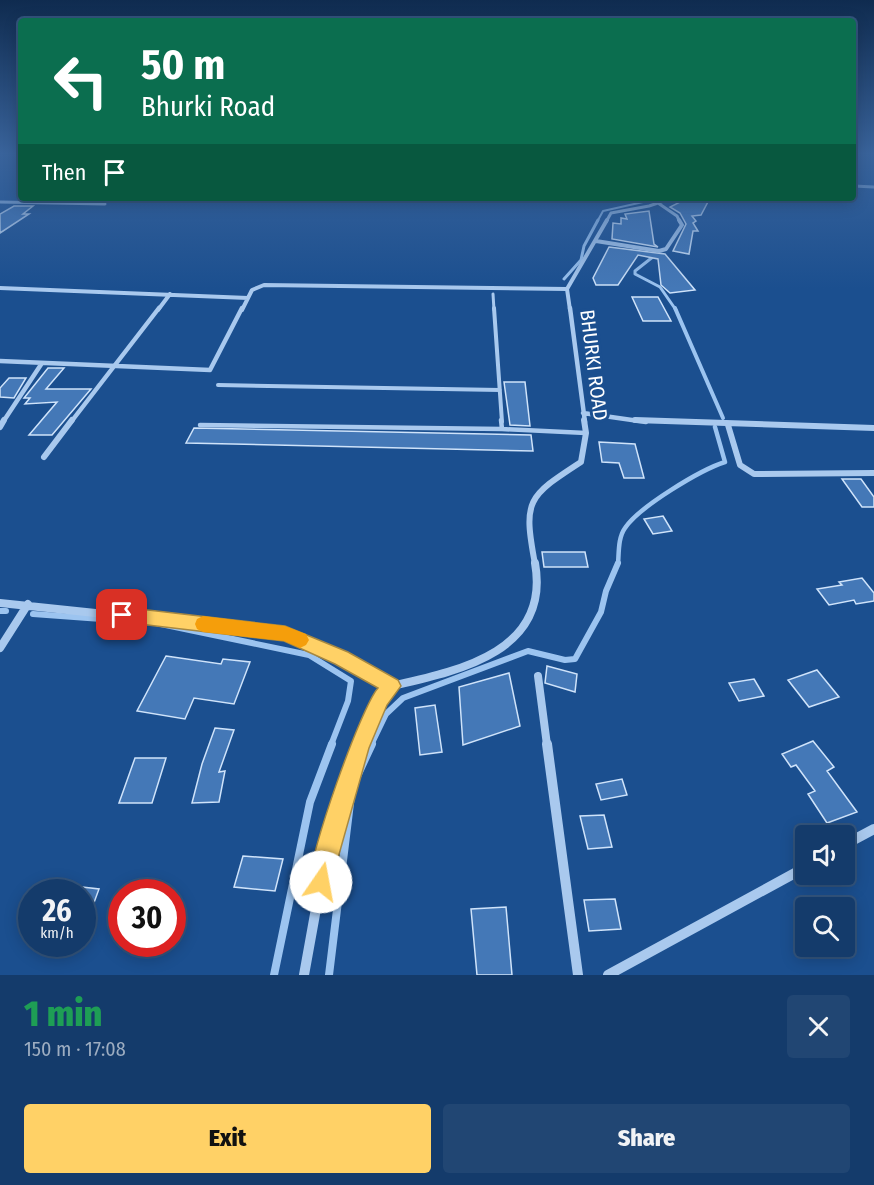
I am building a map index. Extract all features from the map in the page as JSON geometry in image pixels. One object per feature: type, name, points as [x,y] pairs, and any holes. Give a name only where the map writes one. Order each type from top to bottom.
[{"type":"street","name":"BHURKI ROAD","points":[[392,686],[449,673],[497,652],[517,638],[532,615],[537,578],[530,507],[541,490],[581,462],[586,433],[567,289],[611,213],[664,201]]},
{"type":"street","points":[[0,202],[105,204]]},
{"type":"street","points":[[596,241],[659,251],[666,249],[682,225],[677,216],[658,203]]},
{"type":"street","points":[[0,361],[210,370],[254,288],[264,285],[567,289]]},
{"type":"street","points":[[0,288],[248,298]]},
{"type":"street","points":[[44,457],[170,294]]},
{"type":"street","points":[[0,427],[42,363]]},
{"type":"street","points":[[583,413],[648,422],[874,428]]},
{"type":"street","points":[[728,425],[740,465],[754,474],[874,472]]},
{"type":"street","points":[[0,603],[28,604],[285,633],[342,658],[392,686],[381,699],[359,746],[325,859],[304,975]]},
{"type":"street","points":[[0,648],[28,604]]},
{"type":"street","points":[[538,676],[578,975]]},
{"type":"street","points":[[855,839],[874,829]]},
{"type":"street","points":[[608,975],[795,873]]},
{"type":"lane","points":[[493,294],[502,429]]},
{"type":"lane","points":[[218,385],[500,390]]},
{"type":"lane","points":[[200,425],[502,429],[586,433]]},
{"type":"building","points":[[682,201],[708,201],[701,215],[692,216],[696,221],[693,223],[698,231],[693,231],[689,254],[673,251],[686,224],[680,213],[670,207]]},
{"type":"building","points":[[14,206],[33,206],[23,214],[29,214],[0,233],[0,214]]},
{"type":"building","points":[[649,211],[654,244],[658,247],[612,239],[613,223],[621,224],[621,218],[627,219],[625,214]]},
{"type":"building","points":[[609,247],[665,254],[695,290],[670,293],[661,285],[658,259],[638,255],[618,285],[596,285],[593,278]]},
{"type":"building","points":[[632,297],[658,297],[671,321],[643,321]]},
{"type":"building","points":[[48,368],[64,368],[46,389],[91,389],[52,435],[29,435],[57,402],[25,404],[30,398],[24,398]]},
{"type":"building","points":[[9,378],[26,378],[14,398],[0,397],[0,388]]},
{"type":"building","points":[[504,382],[525,382],[530,426],[510,425]]},
{"type":"building","points":[[194,428],[531,435],[533,451],[186,443]]},
{"type":"building","points":[[599,442],[635,444],[644,478],[624,478],[619,463],[602,462]]},
{"type":"building","points":[[842,479],[861,479],[874,497],[874,507],[862,507]]},
{"type":"building","points":[[663,516],[672,531],[653,534],[644,519]]},
{"type":"building","points":[[542,552],[585,552],[588,567],[544,567]]},
{"type":"building","points":[[862,578],[874,593],[874,601],[856,604],[854,600],[829,605],[817,589],[842,585],[839,582]]},
{"type":"building","points":[[166,656],[221,664],[223,659],[250,662],[234,704],[194,698],[185,719],[137,711]]},
{"type":"building","points":[[547,666],[577,674],[575,692],[545,683]]},
{"type":"building","points":[[817,670],[839,697],[809,707],[788,680]]},
{"type":"building","points":[[509,673],[520,726],[463,745],[459,687]]},
{"type":"building","points":[[754,679],[764,696],[739,701],[729,683]]},
{"type":"building","points":[[435,705],[442,752],[420,755],[415,708]]},
{"type":"building","points":[[215,728],[234,730],[219,772],[225,771],[219,802],[192,803],[202,764]]},
{"type":"building","points":[[813,741],[834,767],[827,771],[857,812],[827,823],[808,794],[815,791],[796,765],[791,767],[782,754]]},
{"type":"building","points":[[135,758],[166,758],[152,803],[119,803]]},
{"type":"building","points":[[622,779],[627,795],[601,800],[596,784]]},
{"type":"building","points":[[604,815],[612,847],[588,849],[580,816]]},
{"type":"building","points":[[243,856],[283,859],[275,891],[234,887]]},
{"type":"building","points":[[615,899],[621,929],[589,931],[584,900]]},
{"type":"building","points":[[506,907],[512,975],[477,975],[471,909]]},
{"type":"waterway","points":[[597,222],[603,211],[648,201]]},
{"type":"waterway","points":[[564,279],[581,260],[584,246],[598,220]]},
{"type":"waterway","points":[[654,256],[635,271],[635,274],[660,287],[676,310]]},
{"type":"waterway","points":[[676,310],[723,418]]},
{"type":"waterway","points":[[618,564],[621,536],[632,519],[671,490],[725,462],[715,427]]},
{"type":"waterway","points":[[371,745],[386,714],[403,698],[528,651],[565,660],[575,659],[601,612],[606,591],[618,563]]},
{"type":"waterway","points":[[0,611],[6,611]]},
{"type":"waterway","points":[[33,614],[156,623],[309,655],[351,681],[348,701],[331,745]]},
{"type":"waterway","points":[[274,975],[310,802],[332,744]]},
{"type":"waterway","points":[[329,975],[352,787],[372,744]]},
{"type":"slow traffic","points":[[203,624],[285,633],[300,640]]},
{"type":"route","points":[[122,615],[285,633],[342,658],[392,686],[381,699],[359,746],[325,859],[321,882]]}]
